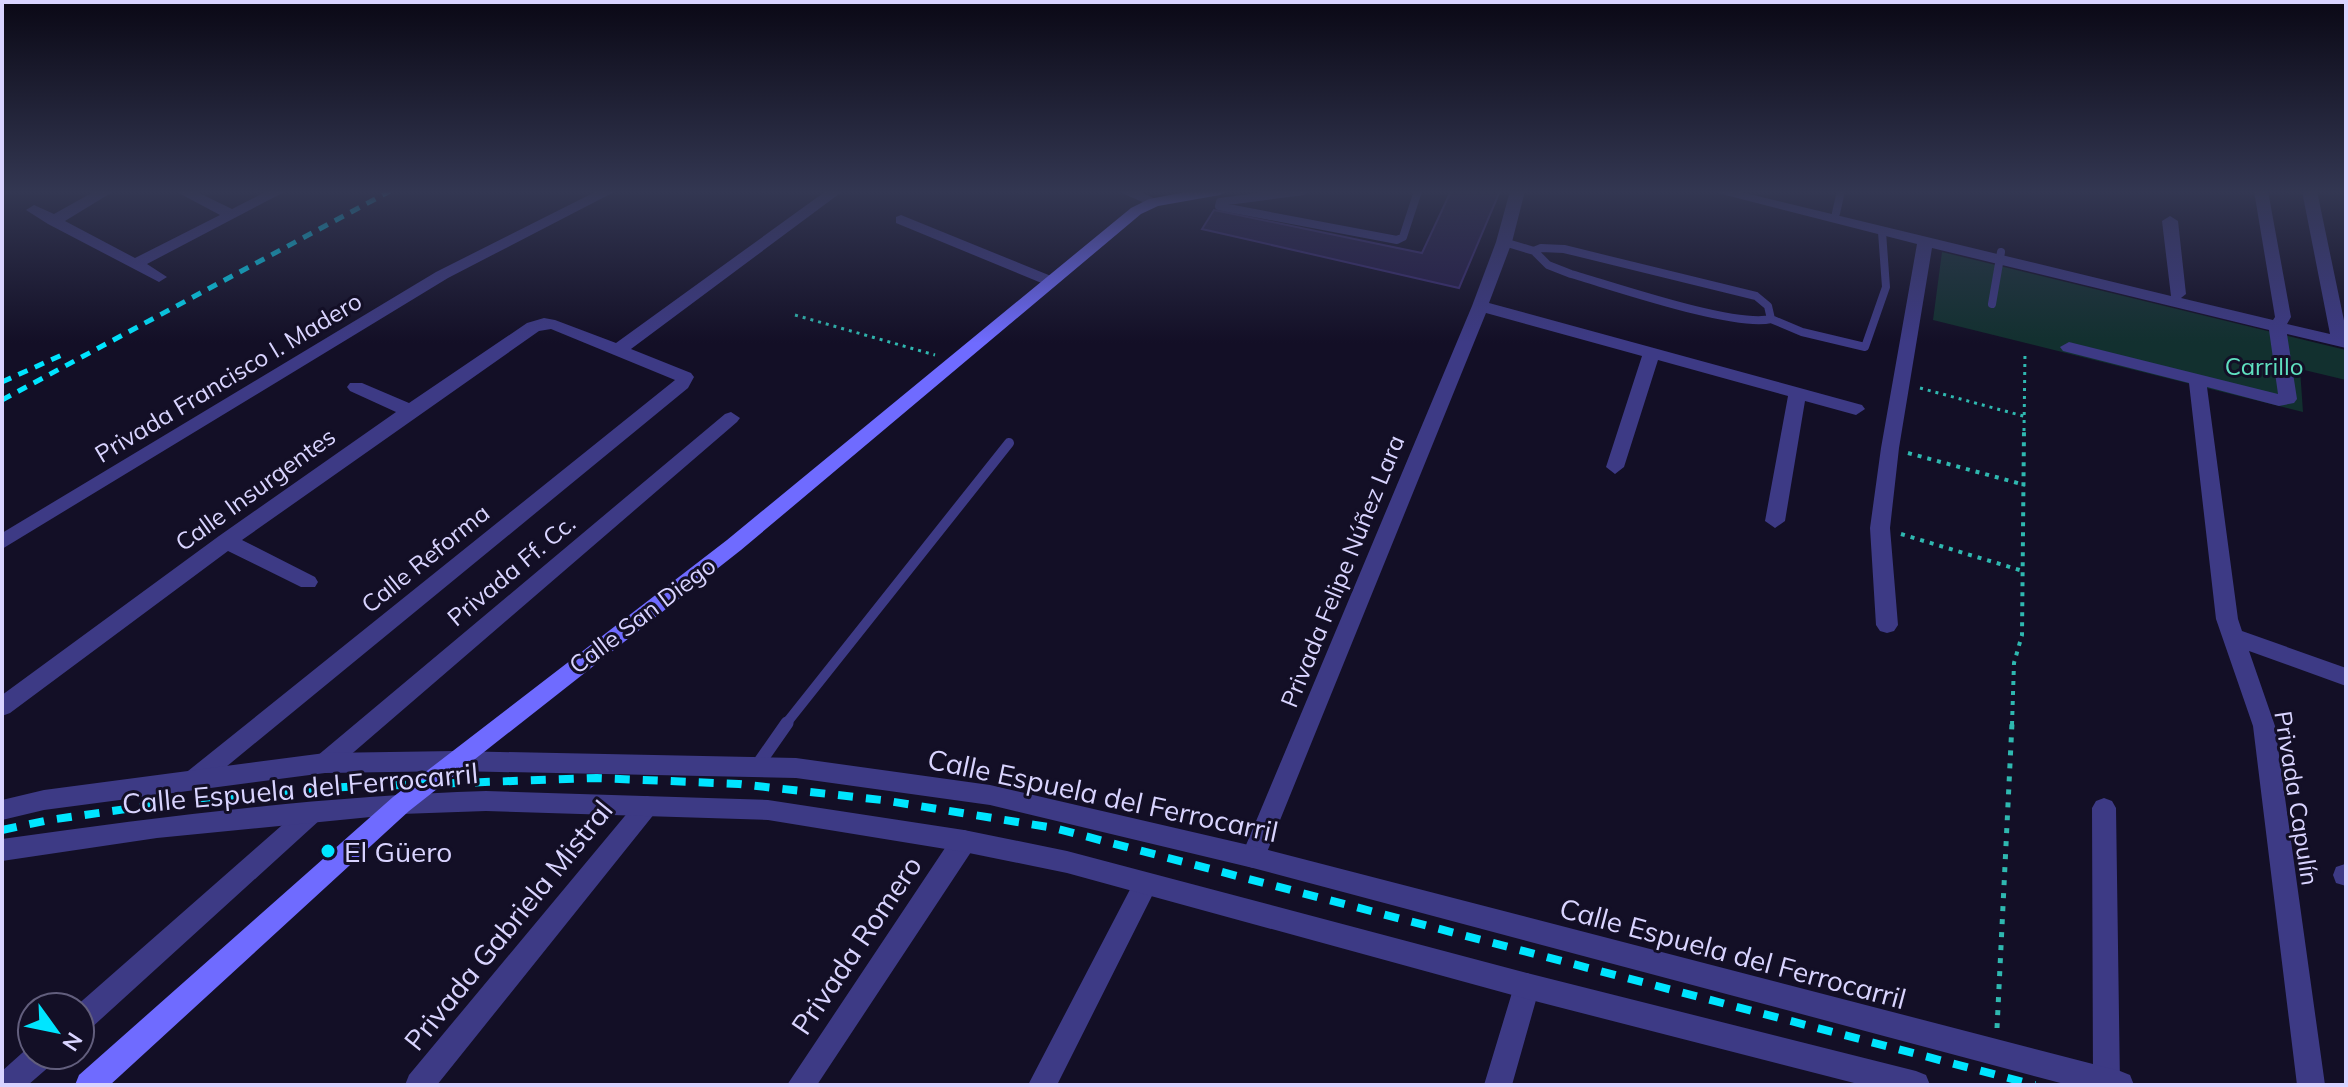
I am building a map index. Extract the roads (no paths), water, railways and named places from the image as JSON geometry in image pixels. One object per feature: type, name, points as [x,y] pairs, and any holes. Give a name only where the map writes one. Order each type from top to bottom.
[{"type":"main road","name":"Calle San Diego","points":[[89,1085],[401,804],[734,545],[1098,242]]},
{"type":"street","points":[[93,242],[159,277]]},
{"type":"street","points":[[135,264],[180,242]]},
{"type":"street","name":"Privada Francisco I. Madero","points":[[2,542],[442,275],[508,242]]},
{"type":"street","points":[[620,349],[767,242]]},
{"type":"street","points":[[954,242],[1050,281]]},
{"type":"street","name":"Privada Felipe Núñez Lara","points":[[1253,857],[1504,242]]},
{"type":"street","points":[[1920,242],[2178,294],[2343,337],[2321,242]]},
{"type":"street","points":[[1946,242],[2280,321]]},
{"type":"street","points":[[2172,242],[2178,294]]},
{"type":"street","points":[[2069,347],[2285,400],[2289,397],[2268,242]]},
{"type":"street","points":[[1887,625],[1880,528],[1890,448],[1925,243]]},
{"type":"street","points":[[1480,306],[1856,409]]},
{"type":"street","name":"Calle Insurgentes","points":[[2,707],[408,410],[533,327],[544,323],[620,349]]},
{"type":"street","name":"Calle Reforma","points":[[196,778],[682,384],[685,377],[620,349]]},
{"type":"street","points":[[1615,467],[1652,353]]},
{"type":"street","name":"Privada Capulín","points":[[2197,380],[2227,619],[2264,726],[2311,1085]]},
{"type":"street","points":[[356,387],[408,410]]},
{"type":"street","points":[[1775,521],[1797,393]]},
{"type":"street","name":"Privada Ff. Cc.","points":[[325,763],[731,418]]},
{"type":"street","points":[[226,541],[308,582]]},
{"type":"street","points":[[2234,637],[2346,677]]},
{"type":"street","name":"Calle Espuela del Ferrocarril","points":[[2,810],[44,800],[325,763],[455,761],[796,768],[990,795],[1253,857],[2113,1083]]},
{"type":"street","name":"Calle Espuela del Ferrocarril","points":[[2,850],[157,827],[401,804],[486,801],[768,810],[964,841],[1067,862],[1527,986],[1916,1085]]},
{"type":"street","name":"Privada Gabriela Mistral","points":[[419,1085],[647,806]]},
{"type":"street","points":[[2104,808],[2113,1083]]},
{"type":"street","points":[[96,1006],[313,812]]},
{"type":"street","name":"Privada Romero","points":[[801,1085],[964,841]]},
{"type":"street","points":[[1042,1085],[1146,884]]},
{"type":"street","points":[[1498,1085],[1527,986]]},
{"type":"street","points":[[7,1085],[23,1071]]},
{"type":"lane","points":[[1504,242],[1534,251],[1548,265],[1571,274],[1731,318],[1759,322],[1771,319],[1802,332],[1865,347],[1886,287],[1883,242]]},
{"type":"lane","points":[[1534,251],[1541,248],[1564,249],[1756,296],[1768,306],[1771,319]]},
{"type":"lane","points":[[1992,304],[2000,256]]},
{"type":"lane","points":[[757,766],[800,704],[1009,443]]},
{"type":"railway","points":[[2,400],[296,242]]},
{"type":"railway","points":[[2,382],[64,354]]},
{"type":"railway","points":[[2,830],[49,820],[204,798],[318,788],[597,778],[739,784],[882,800],[1054,828],[2035,1085]]},
{"type":"place","name":"El Güero","points":[[328,851]]},
{"type":"park label","name":"Carrillo","points":[[2264,366]]}]
